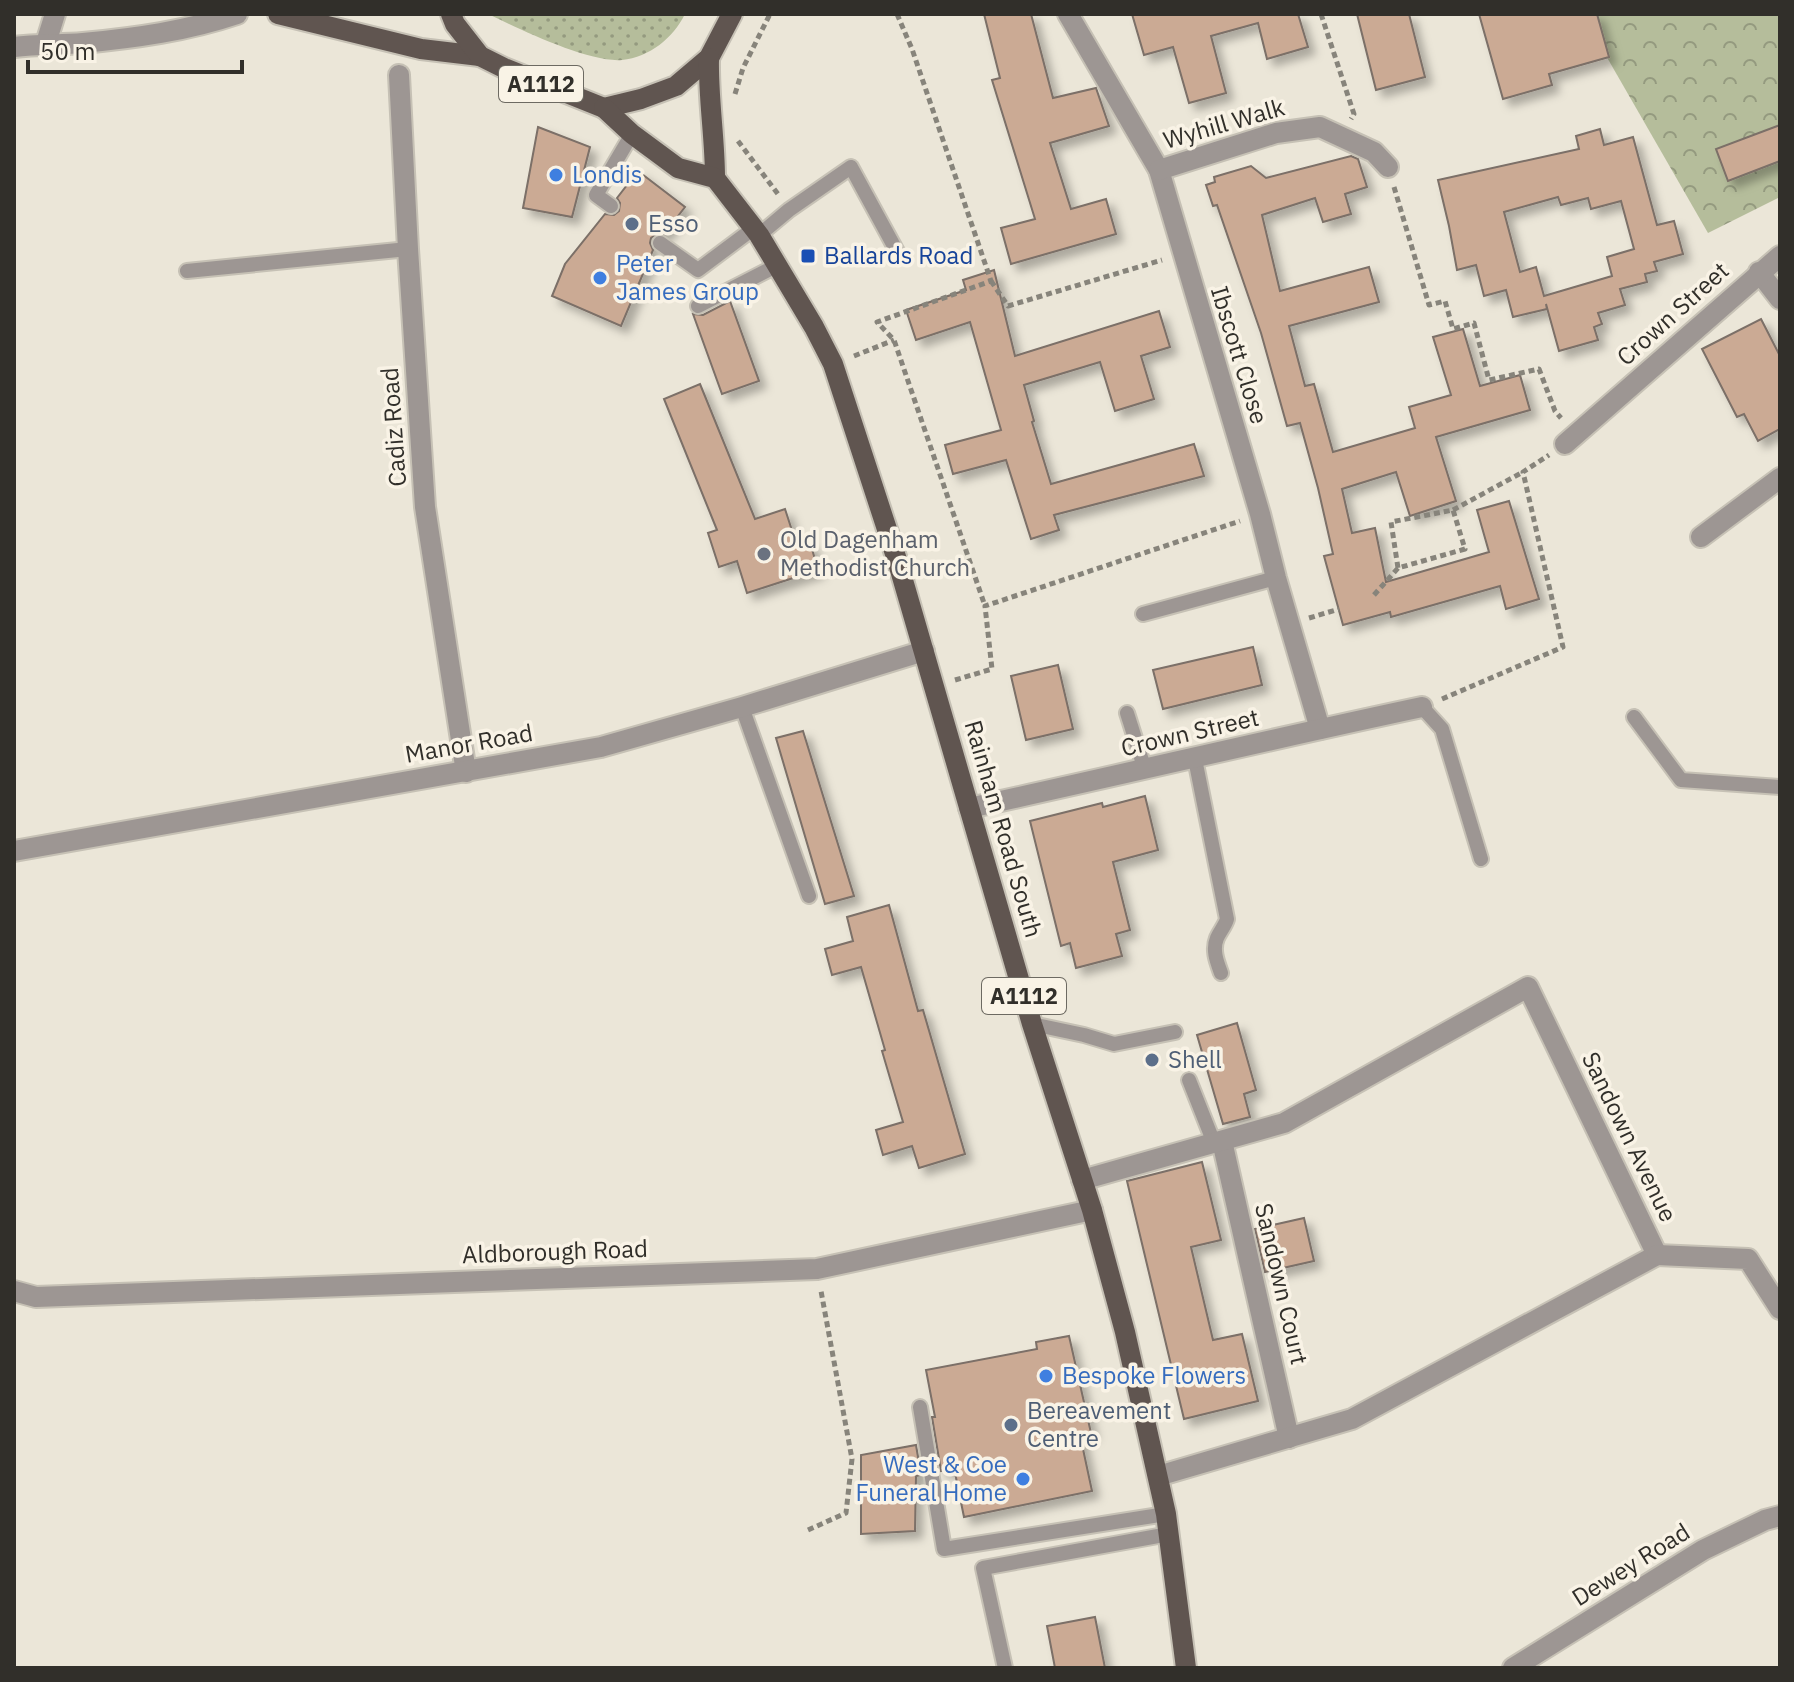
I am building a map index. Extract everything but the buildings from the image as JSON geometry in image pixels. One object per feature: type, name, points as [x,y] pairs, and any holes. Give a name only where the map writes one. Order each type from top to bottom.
[{"type":"main road","name":"A1112","points":[[278,14],[421,49],[480,56],[604,108],[632,134],[678,168],[715,178],[709,58]]},
{"type":"main road","name":"A1112","points":[[451,14],[480,56]]},
{"type":"main road","name":"A1112","points":[[604,108],[676,86],[709,58],[732,14]]},
{"type":"main road","name":"Rainham Road South","points":[[715,178],[778,265],[833,364],[898,563],[1032,1024],[1092,1210],[1125,1332],[1168,1524],[1186,1668]]},
{"type":"street","points":[[46,43],[55,14]]},
{"type":"street","points":[[14,47],[81,43],[170,32],[237,14]]},
{"type":"street","name":"Ibscott Close","points":[[1068,14],[1159,170],[1320,729]]},
{"type":"street","name":"Cadiz Road","points":[[399,75],[425,507],[466,772]]},
{"type":"street","name":"Wyhill Walk","points":[[1159,170],[1276,133],[1320,127],[1374,152],[1388,167]]},
{"type":"street","name":"Crown Street","points":[[1571,439],[1780,256]]},
{"type":"street","points":[[1759,272],[1780,299]]},
{"type":"street","points":[[1701,537],[1780,478]]},
{"type":"street","name":"Manor Road","points":[[14,851],[601,747],[924,651]]},
{"type":"street","name":"Crown Street","points":[[969,808],[1422,707]]},
{"type":"street","name":"Sandown Avenue","points":[[1082,1180],[1284,1123],[1528,987],[1657,1255],[1352,1419],[1158,1476]]},
{"type":"street","name":"Sandown Court","points":[[1218,1142],[1289,1438]]},
{"type":"street","name":"Aldborough Road","points":[[14,1291],[36,1297],[817,1269],[1092,1210]]},
{"type":"street","points":[[1657,1255],[1748,1259],[1780,1309]]},
{"type":"street","name":"Dewey Road","points":[[1513,1668],[1703,1550],[1780,1516]]},
{"type":"lane","points":[[611,206],[596,195],[632,134]]},
{"type":"lane","points":[[660,243],[698,270],[851,167],[900,257]]},
{"type":"lane","points":[[187,271],[408,249]]},
{"type":"lane","points":[[698,306],[778,265]]},
{"type":"lane","points":[[1143,614],[1276,578]]},
{"type":"lane","points":[[742,707],[809,896]]},
{"type":"lane","points":[[1422,707],[1442,729],[1481,859]]},
{"type":"lane","points":[[1127,713],[1145,770]]},
{"type":"lane","points":[[1634,717],[1681,780],[1780,787]]},
{"type":"lane","points":[[1195,759],[1227,919],[1216,940],[1215,953],[1221,973]]},
{"type":"lane","points":[[1032,1024],[1114,1044],[1175,1032]]},
{"type":"lane","points":[[1189,1080],[1218,1142]]},
{"type":"lane","points":[[920,1407],[944,1549],[1168,1524]]},
{"type":"lane","points":[[1005,1668],[983,1568],[1168,1524]]},
{"type":"path","points":[[735,95],[743,68],[770,14]]},
{"type":"path","points":[[897,14],[912,49],[991,281],[1008,306],[1182,254]]},
{"type":"path","points":[[1321,14],[1354,114],[1342,138]]},
{"type":"path","points":[[735,136],[789,210]]},
{"type":"path","points":[[1388,167],[1429,305],[1445,301],[1453,329],[1474,323],[1489,380],[1539,369],[1555,411],[1571,439],[1523,472],[1453,510],[1391,522],[1398,568]]},
{"type":"path","points":[[934,686],[992,669],[985,606],[894,340],[877,322],[991,281]]},
{"type":"path","points":[[833,364],[894,340]]},
{"type":"path","points":[[1422,707],[1563,647],[1523,472]]},
{"type":"path","points":[[1374,595],[1398,568],[1465,549],[1453,510]]},
{"type":"path","points":[[985,606],[1260,514]]},
{"type":"path","points":[[808,1530],[846,1513],[852,1459],[817,1269]]},
{"type":"green space","points":[[488,14],[685,14],[660,45],[632,58],[608,60],[573,51]]},
{"type":"green space","points":[[1582,14],[1780,14],[1780,197],[1708,233]]},
{"type":"place","name":"Londis","points":[[556,175]]},
{"type":"place","name":"Esso","points":[[632,224]]},
{"type":"place","name":"Ballards Road","points":[[808,256]]},
{"type":"place","name":"Peter James Group","points":[[600,278]]},
{"type":"place","name":"Old Dagenham Methodist Church","points":[[764,554]]},
{"type":"place","name":"Shell","points":[[1152,1060]]},
{"type":"place","name":"Bespoke Flowers","points":[[1046,1376]]},
{"type":"place","name":"Bereavement Centre","points":[[1011,1425]]},
{"type":"place","name":"West & Coe Funeral Home","points":[[1023,1479]]}]
